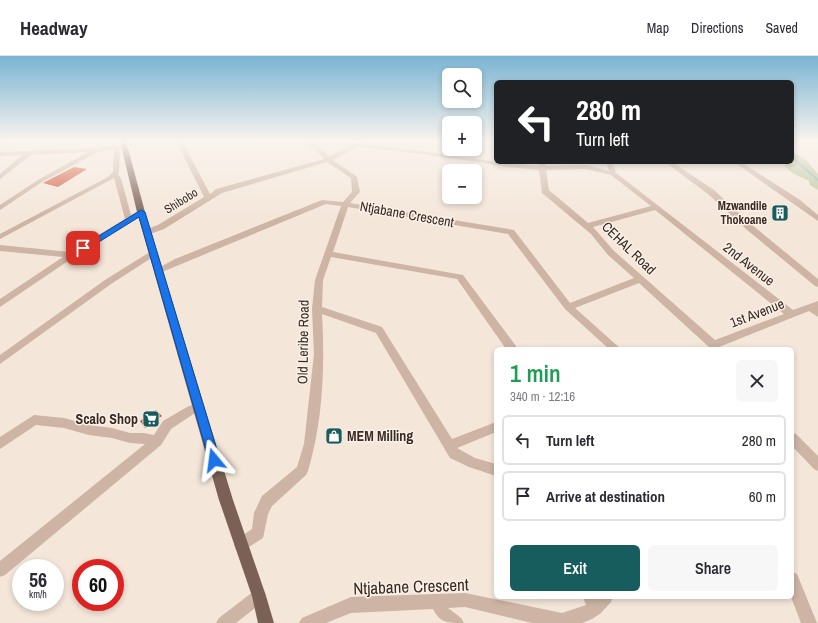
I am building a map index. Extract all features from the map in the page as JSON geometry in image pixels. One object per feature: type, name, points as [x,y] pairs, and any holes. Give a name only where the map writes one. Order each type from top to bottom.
[{"type":"main road","points":[[128,167],[226,500],[259,596],[266,623]]},
{"type":"street","points":[[0,177],[11,167]]},
{"type":"street","points":[[0,208],[40,180],[63,167]]},
{"type":"street","points":[[0,237],[104,182],[114,175],[117,167]]},
{"type":"street","points":[[193,167],[208,197]]},
{"type":"street","name":"Shibobo","points":[[148,232],[161,227],[208,197],[227,188],[301,167]]},
{"type":"street","name":"Old Leribe Road","points":[[241,545],[258,533],[262,513],[267,501],[302,471],[310,444],[319,354],[317,309],[319,280],[346,204],[356,192],[354,177],[339,167]]},
{"type":"street","name":"CEHAL Road","points":[[542,167],[545,191],[594,232],[611,252],[714,345]]},
{"type":"street","name":"2nd Avenue","points":[[588,167],[613,174],[792,315]]},
{"type":"street","name":"2nd Avenue","points":[[610,167],[613,174]]},
{"type":"street","points":[[676,167],[711,192],[818,284]]},
{"type":"street","points":[[745,167],[797,202],[818,219]]},
{"type":"street","points":[[114,175],[118,178],[129,220]]},
{"type":"street","name":"Ntjabane Crescent","points":[[159,270],[325,202],[346,204],[511,232],[568,307],[614,347]]},
{"type":"street","points":[[587,226],[656,207]]},
{"type":"street","points":[[0,304],[71,255],[141,212]]},
{"type":"street","points":[[0,248],[71,255]]},
{"type":"street","points":[[0,360],[96,290],[153,253]]},
{"type":"street","points":[[327,254],[460,277],[511,347]]},
{"type":"street","points":[[568,307],[640,279]]},
{"type":"street","points":[[317,309],[379,330],[454,454],[473,463],[494,469]]},
{"type":"street","name":"1st Avenue","points":[[714,345],[792,315],[815,309]]},
{"type":"street","points":[[0,570],[157,441],[167,425],[191,410],[199,407]]},
{"type":"street","points":[[0,444],[34,420],[64,423],[89,430],[112,433],[130,438],[144,438],[157,441]]},
{"type":"street","points":[[450,446],[494,428]]},
{"type":"street","points":[[794,440],[818,465]]},
{"type":"street","points":[[794,584],[810,623]]},
{"type":"street","points":[[224,623],[259,596]]},
{"type":"street","name":"Ntjabane Crescent","points":[[306,623],[351,605],[465,600],[562,621],[587,614],[597,601]]},
{"type":"street","points":[[438,601],[443,614],[456,623]]},
{"type":"green space","points":[[786,167],[812,167],[818,174],[818,190],[810,185],[809,181]]},
{"type":"building","points":[[73,167],[87,169],[58,187],[43,183]]},
{"type":"building","name":"Scalo Shop","points":[[156,410],[162,416],[145,428],[140,421]]},
{"type":"waterway","points":[[804,167],[818,180]]},
{"type":"place","name":"Mzwandile Thokoane","points":[[780,213]]},
{"type":"place","name":"Scalo Shop","points":[[151,419]]},
{"type":"place","name":"MEM Milling","points":[[334,436]]},
{"type":"route","points":[[83,248],[141,212],[214,460]]}]
